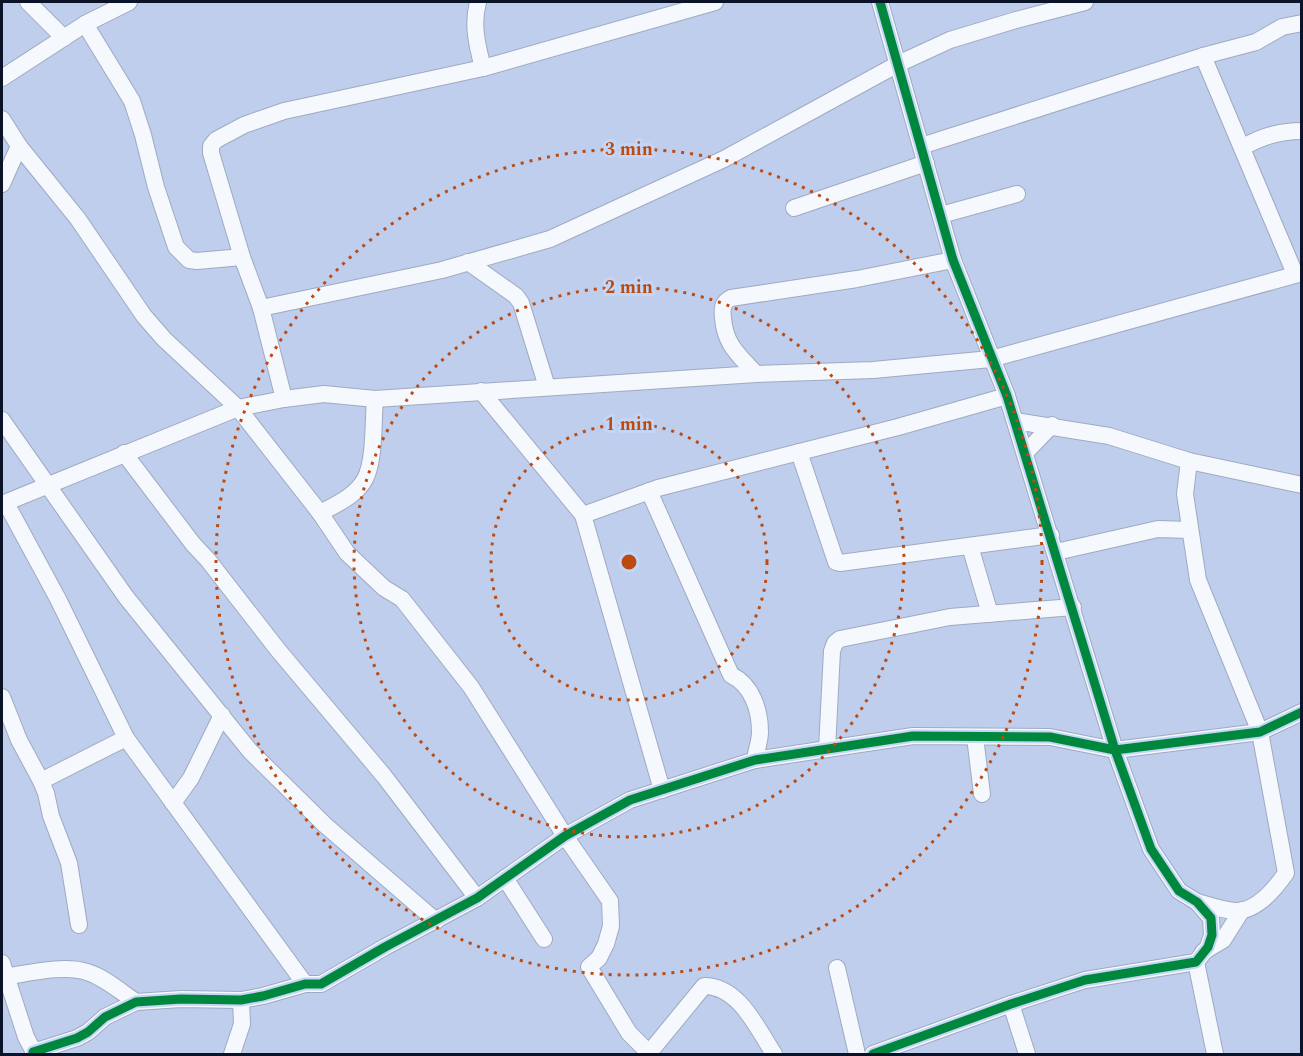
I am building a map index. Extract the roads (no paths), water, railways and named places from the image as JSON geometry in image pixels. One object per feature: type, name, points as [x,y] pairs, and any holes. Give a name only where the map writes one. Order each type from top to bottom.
[{"type":"street","points":[[28,2],[64,38]]},
{"type":"street","points":[[2,78],[85,24],[129,2]]},
{"type":"street","points":[[478,2],[474,18],[476,40],[483,68]]},
{"type":"street","points":[[284,399],[261,308],[242,257],[211,153],[211,146],[216,140],[244,125],[284,111],[483,68],[715,2]]},
{"type":"street","points":[[880,2],[953,260],[1007,396],[1115,750],[1151,849],[1179,891],[1197,902],[1211,918],[1213,925],[1208,947],[1200,957],[1215,1054]]},
{"type":"street","points":[[261,308],[468,262],[550,239],[702,169],[898,64],[950,40],[1086,2]]},
{"type":"street","points":[[921,146],[1203,56],[1256,42],[1282,27],[1302,23]]},
{"type":"street","points":[[85,24],[132,101],[156,187],[176,247],[189,260],[242,257]]},
{"type":"street","points":[[305,984],[126,738],[58,599],[4,504],[238,408],[284,399],[324,394],[375,399],[756,374],[873,370],[991,359],[1299,273],[1203,56]]},
{"type":"street","points":[[2,119],[19,146],[78,219],[144,316],[164,339],[238,408],[320,513],[347,553],[384,588],[402,599],[471,687],[565,836],[610,901],[611,926],[606,944],[599,958],[589,967],[628,1033],[649,1054],[704,986],[715,986],[725,990],[752,1018],[774,1054]]},
{"type":"street","points":[[1242,148],[1260,137],[1285,130],[1302,131]]},
{"type":"street","points":[[2,184],[19,146]]},
{"type":"street","points":[[794,207],[926,163]]},
{"type":"street","points":[[941,215],[1017,194]]},
{"type":"street","points":[[756,374],[729,344],[724,333],[722,310],[726,300],[857,279],[953,260]]},
{"type":"street","points":[[468,262],[516,296],[521,303],[547,387]]},
{"type":"street","points":[[481,391],[583,515],[662,790]]},
{"type":"street","points":[[583,515],[650,491],[1007,396]]},
{"type":"street","points":[[320,513],[340,502],[357,489],[365,479],[369,465],[375,399]]},
{"type":"street","points":[[2,420],[126,597],[250,751],[325,825],[436,921]]},
{"type":"street","points":[[1015,421],[1052,425],[1109,436],[1189,462],[1302,485]]},
{"type":"street","points":[[1025,453],[1052,425]]},
{"type":"street","points":[[799,452],[836,562],[1051,535]]},
{"type":"street","points":[[124,453],[278,650],[384,776],[477,898]]},
{"type":"street","points":[[1189,462],[1185,494],[1200,586],[1260,732],[1286,873],[1276,888],[1254,905],[1242,910],[1233,911],[1197,902]]},
{"type":"street","points":[[650,491],[731,675],[745,684],[756,706],[760,732],[755,760]]},
{"type":"street","points":[[1056,552],[1158,529],[1190,530]]},
{"type":"street","points":[[970,546],[990,614]]},
{"type":"street","points":[[827,749],[832,651],[840,639],[950,617],[1073,607]]},
{"type":"street","points":[[2,698],[19,740],[41,781],[51,816],[69,863],[79,925]]},
{"type":"street","points":[[136,1002],[97,977],[82,971],[3,972],[34,1053],[77,1038],[88,1032],[105,1017],[136,1002],[180,999],[241,1000],[305,984],[321,984],[385,946],[477,898],[565,836],[630,800],[755,760],[913,736],[1050,737],[1115,750],[1260,732],[1302,712]]},
{"type":"street","points":[[174,803],[191,778],[222,715]]},
{"type":"street","points":[[975,737],[982,794]]},
{"type":"street","points":[[41,781],[126,738]]},
{"type":"street","points":[[505,878],[544,939]]},
{"type":"street","points":[[879,1053],[1011,1004],[1085,980],[1200,957],[1223,940],[1242,910]]},
{"type":"street","points":[[837,968],[856,1054]]},
{"type":"street","points":[[232,1054],[242,1024],[241,1000]]},
{"type":"street","points":[[1011,1004],[1027,1054]]}]
